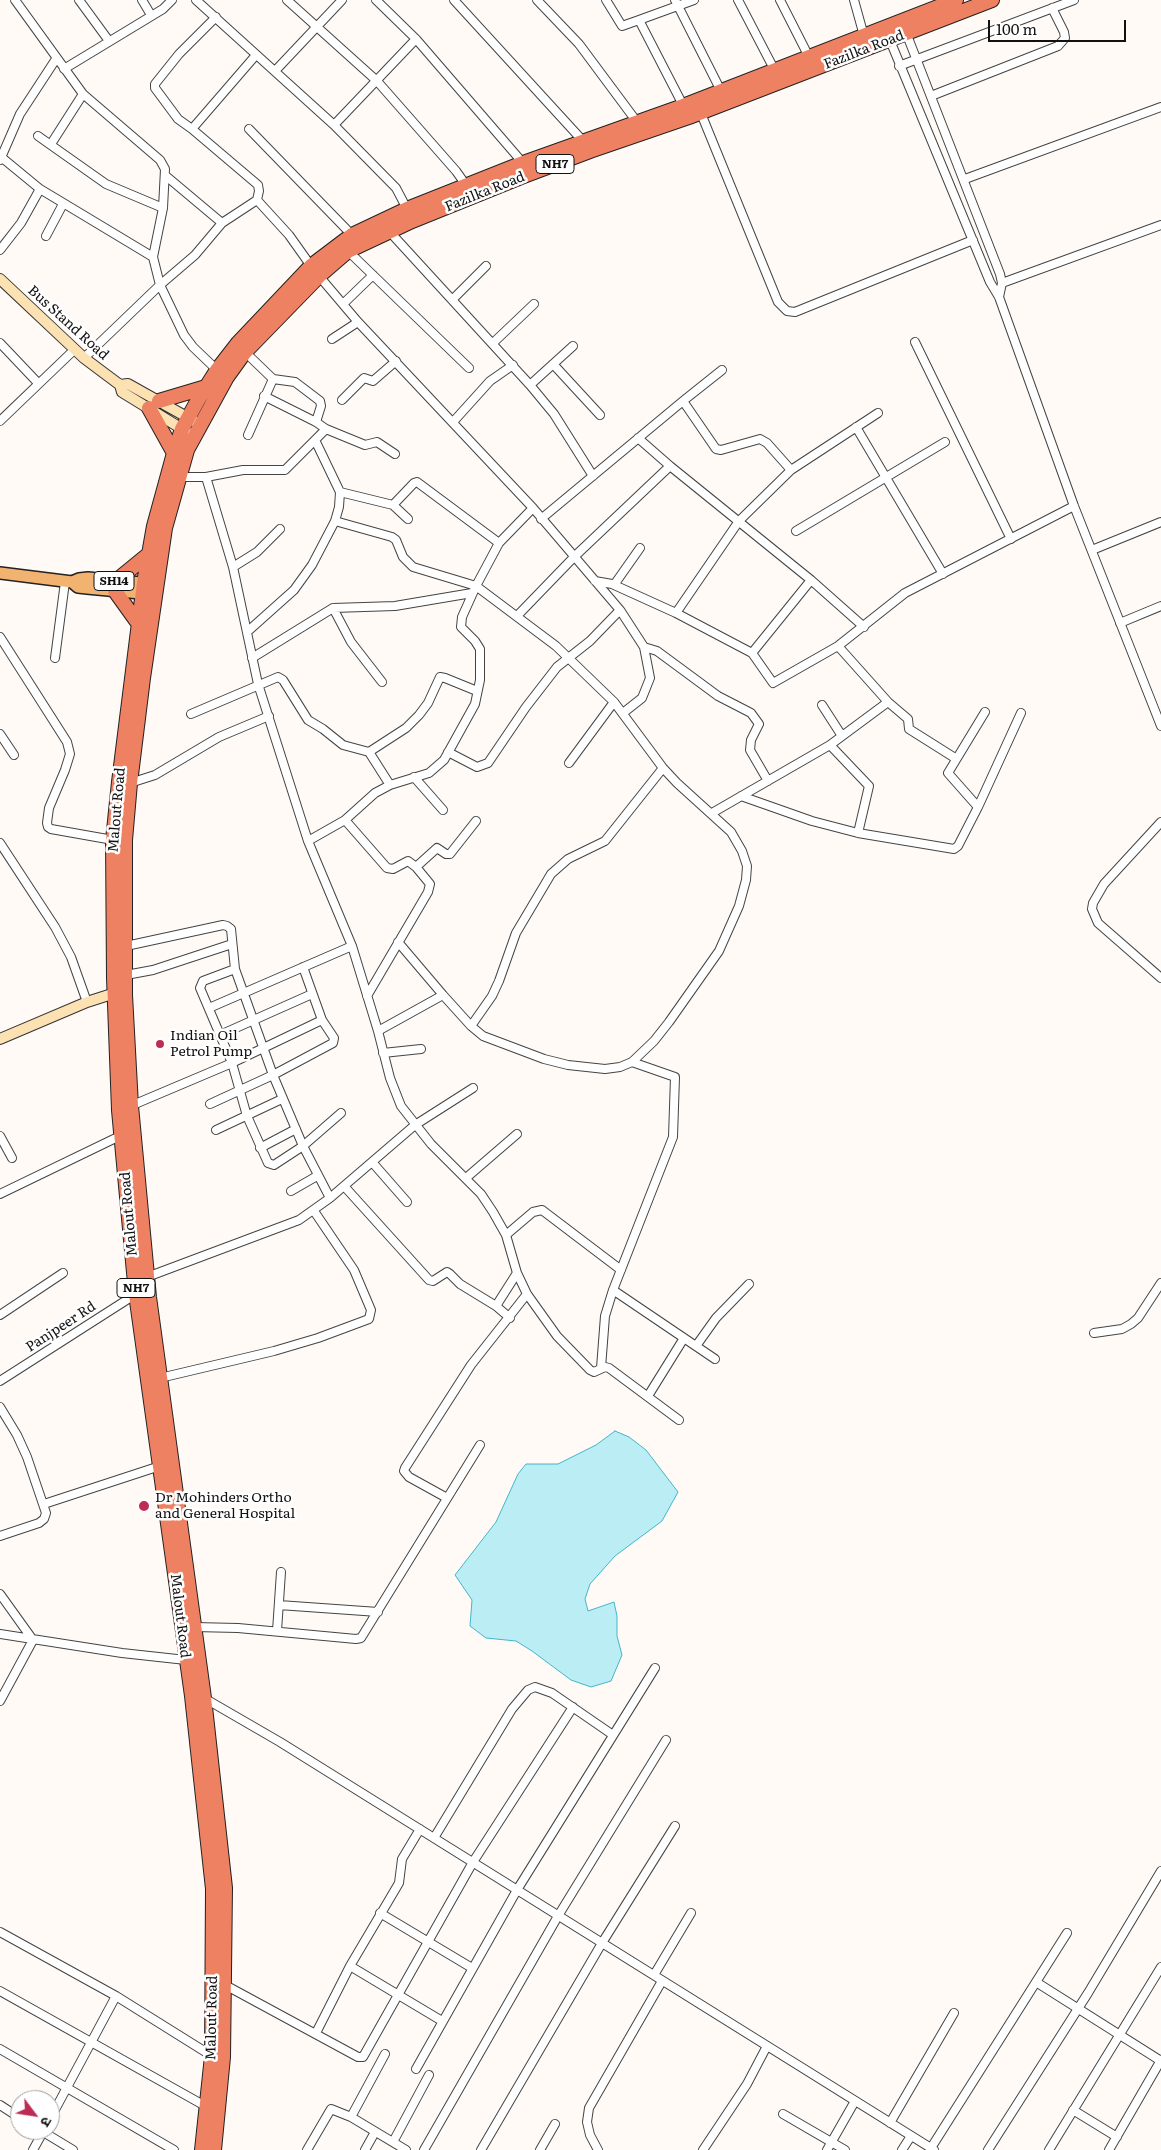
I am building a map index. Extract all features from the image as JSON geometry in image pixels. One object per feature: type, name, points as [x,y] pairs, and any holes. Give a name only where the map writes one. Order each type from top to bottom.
[{"type":"highway","name":"Fazilka Road","points":[[191,427],[245,352],[315,271],[348,251],[389,231],[692,109],[904,27],[956,0]]},
{"type":"highway","name":"Fazilka Road","points":[[904,27],[992,0]]},
{"type":"highway","name":"Fazilka Road","points":[[191,427],[206,387],[238,343],[352,234],[407,209],[523,163],[637,122],[692,109],[721,91],[774,69],[864,36],[887,34]]},
{"type":"highway","points":[[174,452],[154,404],[206,387]]},
{"type":"highway","name":"Malout Road","points":[[191,427],[174,452],[154,526],[149,554],[149,589],[113,840],[115,993],[125,1108],[194,1627],[213,1889],[212,2056],[202,2150]]},
{"type":"highway","name":"Malout Road","points":[[191,427],[149,589],[138,623],[137,677],[125,840],[125,1108],[122,1134],[136,1294],[186,1660],[198,1697],[225,1888],[223,2057],[214,2150]]},
{"type":"highway","points":[[138,623],[116,586],[149,554]]},
{"type":"main road","name":"Bus Stand Road","points":[[0,279],[84,358],[120,384],[128,384],[154,404],[191,427]]},
{"type":"main road","name":"SH14","points":[[0,573],[69,582],[78,587],[116,586],[149,589]]},
{"type":"main road","points":[[0,1039],[88,1002],[115,993]]},
{"type":"street","points":[[15,0],[83,94],[160,160],[165,169],[163,208],[153,257],[160,285],[184,335],[193,347],[217,370]]},
{"type":"street","points":[[79,0],[109,41]]},
{"type":"street","points":[[142,0],[151,15]]},
{"type":"street","points":[[64,69],[163,9],[172,0]]},
{"type":"street","points":[[196,0],[334,125],[396,188],[407,209]]},
{"type":"street","points":[[287,0],[377,80],[466,185]]},
{"type":"street","points":[[275,71],[342,0]]},
{"type":"street","points":[[376,0],[416,39],[523,163]]},
{"type":"street","points":[[537,0],[579,44],[637,122]]},
{"type":"street","points":[[606,0],[622,26],[677,3],[694,0]]},
{"type":"street","points":[[738,0],[774,69]]},
{"type":"street","points":[[780,0],[809,57]]},
{"type":"street","points":[[854,0],[864,36]]},
{"type":"street","points":[[899,66],[1074,0]]},
{"type":"street","points":[[458,1],[583,141]]},
{"type":"street","points":[[677,3],[721,91]]},
{"type":"street","points":[[931,96],[1058,46],[1064,38],[1064,32],[1052,8]]},
{"type":"street","points":[[216,17],[179,54],[155,84],[155,88],[178,119],[258,185],[258,200],[289,235],[315,271],[358,322],[533,508],[541,520],[575,556],[620,610],[644,647],[650,682],[642,698],[623,713]]},
{"type":"street","points":[[639,20],[692,109],[778,302],[787,311],[795,312],[973,240]]},
{"type":"street","points":[[904,27],[965,179],[1000,274],[1002,283],[998,297]]},
{"type":"street","points":[[887,34],[990,282],[998,297],[1074,506],[1161,726]]},
{"type":"street","points":[[334,125],[416,39]]},
{"type":"street","points":[[192,129],[256,55]]},
{"type":"street","points":[[56,59],[20,114],[1,158],[40,189],[63,204],[153,257]]},
{"type":"street","points":[[51,144],[83,94]]},
{"type":"street","points":[[965,179],[1161,107]]},
{"type":"street","points":[[249,129],[352,234]]},
{"type":"street","points":[[38,136],[106,184],[163,208]]},
{"type":"street","points":[[166,176],[222,223]]},
{"type":"street","points":[[0,250],[21,223],[40,189]]},
{"type":"street","points":[[84,358],[195,254],[222,223],[258,200]]},
{"type":"street","points":[[46,236],[63,204]]},
{"type":"street","points":[[1002,283],[1161,225]]},
{"type":"street","points":[[389,231],[530,385],[554,414],[593,476]]},
{"type":"street","points":[[348,251],[469,368]]},
{"type":"street","points":[[452,300],[486,266]]},
{"type":"street","points":[[343,304],[373,275]]},
{"type":"street","points":[[492,343],[534,304]]},
{"type":"street","points":[[332,339],[358,322]]},
{"type":"street","points":[[915,342],[1011,539]]},
{"type":"street","points":[[1,345],[38,382]]},
{"type":"street","points":[[530,385],[573,346]]},
{"type":"street","points":[[0,421],[38,382],[74,350]]},
{"type":"street","points":[[245,352],[273,379],[294,382],[320,401],[321,406],[316,422]]},
{"type":"street","points":[[342,400],[364,378],[372,381],[396,361]]},
{"type":"street","points":[[554,364],[600,415]]},
{"type":"street","points":[[452,422],[490,381],[513,366]]},
{"type":"street","points":[[541,520],[722,370]]},
{"type":"street","points":[[248,435],[273,379]]},
{"type":"street","points":[[264,396],[326,429],[364,445],[377,442],[395,454]]},
{"type":"street","points":[[683,401],[716,449],[721,450],[760,439],[768,443],[791,470]]},
{"type":"street","points":[[676,613],[740,521],[791,470],[878,413]]},
{"type":"street","points":[[856,427],[943,574]]},
{"type":"street","points":[[178,477],[206,477],[243,470],[285,470],[326,429]]},
{"type":"street","points":[[638,438],[811,580],[864,627]]},
{"type":"street","points":[[247,632],[294,590],[320,552],[335,521],[340,492],[315,440]]},
{"type":"street","points":[[796,531],[945,442]]},
{"type":"street","points":[[517,616],[575,556],[670,466]]},
{"type":"street","points":[[206,477],[233,568],[258,684],[308,841],[352,946],[390,1078],[401,1106],[415,1125],[466,1178],[494,1212],[506,1235],[517,1274],[528,1294],[538,1311],[573,1353],[594,1372],[601,1368],[609,1368],[679,1420]]},
{"type":"street","points":[[393,505],[417,482],[499,543]]},
{"type":"street","points":[[340,492],[393,505],[408,519]]},
{"type":"street","points":[[595,581],[614,585],[676,613],[752,653],[773,683],[838,646],[864,627],[895,600],[1074,506]]},
{"type":"street","points":[[308,841],[345,820],[375,793],[390,785],[429,773],[438,767],[474,704],[478,690],[481,667],[480,649],[478,644],[465,632],[460,623],[474,590],[499,543],[533,508]]},
{"type":"street","points":[[335,521],[392,537],[396,540],[403,556],[413,566],[474,590],[517,616],[568,657],[614,702],[663,768],[731,832],[742,851],[747,866],[746,880],[738,906],[719,951],[688,997],[654,1041],[632,1062],[620,1068],[604,1069],[568,1065],[544,1059],[483,1036],[471,1026],[398,942]]},
{"type":"street","points":[[1092,550],[1161,522]]},
{"type":"street","points":[[233,568],[256,552],[280,529]]},
{"type":"street","points":[[614,585],[640,548]]},
{"type":"street","points":[[752,653],[811,580]]},
{"type":"street","points":[[55,658],[69,582]]},
{"type":"street","points":[[252,658],[333,608],[395,606],[474,590]]},
{"type":"street","points":[[1120,623],[1161,606]]},
{"type":"street","points":[[333,608],[361,656],[382,682]]},
{"type":"street","points":[[448,752],[477,767],[488,763],[526,707],[568,657],[590,641],[620,610]]},
{"type":"street","points":[[0,637],[67,742],[70,754],[66,770],[49,808],[48,827],[113,840]]},
{"type":"street","points":[[838,646],[888,702],[908,719],[909,729],[955,758]]},
{"type":"street","points":[[644,647],[657,651],[718,696],[751,713],[759,724],[751,740],[750,750],[768,781]]},
{"type":"street","points":[[191,714],[275,677],[281,678],[308,720],[323,728],[343,745],[369,752],[390,785]]},
{"type":"street","points":[[369,752],[406,728],[419,715],[428,703],[440,678],[445,678],[478,690]]},
{"type":"street","points":[[569,763],[614,702]]},
{"type":"street","points":[[712,813],[830,744],[888,702]]},
{"type":"street","points":[[822,705],[842,736]]},
{"type":"street","points":[[978,807],[948,775],[948,772],[985,712]]},
{"type":"street","points":[[741,796],[812,821],[858,833],[954,849],[958,846],[978,807],[1021,712]]},
{"type":"street","points":[[130,783],[155,775],[212,740],[269,716]]},
{"type":"street","points":[[0,734],[14,755]]},
{"type":"street","points":[[830,744],[868,786],[858,833]]},
{"type":"street","points":[[471,1026],[492,996],[516,933],[551,874],[568,858],[605,841],[663,768]]},
{"type":"street","points":[[414,777],[443,810]]},
{"type":"street","points":[[345,820],[387,868],[393,869],[408,862],[416,867],[428,881],[430,888],[367,996]]},
{"type":"street","points":[[416,867],[438,848],[446,854],[450,854],[476,821]]},
{"type":"street","points":[[1161,822],[1104,884],[1093,903],[1092,909],[1098,924],[1161,978]]},
{"type":"street","points":[[0,843],[55,927],[74,964],[88,1002]]},
{"type":"street","points":[[126,946],[223,925],[227,926],[230,930],[235,969],[282,1099],[303,1146],[330,1198]]},
{"type":"street","points":[[126,975],[153,970],[232,944]]},
{"type":"street","points":[[209,1008],[352,946]]},
{"type":"street","points":[[210,1104],[273,1075],[333,1043],[334,1038],[322,1020],[303,967]]},
{"type":"street","points":[[235,969],[204,981],[200,988],[232,1063],[247,1116],[268,1163],[274,1165],[303,1146],[341,1112]]},
{"type":"street","points":[[220,1035],[312,994]]},
{"type":"street","points":[[378,1031],[443,995]]},
{"type":"street","points":[[125,1108],[232,1063],[322,1020]]},
{"type":"street","points":[[383,1053],[421,1049]]},
{"type":"street","points":[[601,1368],[606,1316],[613,1290],[672,1137],[675,1077],[632,1062]]},
{"type":"street","points":[[147,1277],[299,1220],[330,1198],[415,1125],[473,1088]]},
{"type":"street","points":[[216,1130],[282,1099]]},
{"type":"street","points":[[260,1148],[296,1130]]},
{"type":"street","points":[[0,1194],[122,1134]]},
{"type":"street","points":[[466,1178],[517,1134]]},
{"type":"street","points":[[0,1136],[12,1158]]},
{"type":"street","points":[[372,1162],[407,1202]]},
{"type":"street","points":[[292,1190],[318,1176]]},
{"type":"street","points":[[344,1186],[429,1280],[433,1281],[447,1272],[469,1290],[496,1306],[510,1318]]},
{"type":"street","points":[[506,1235],[533,1212],[542,1210],[621,1270]]},
{"type":"street","points":[[160,1378],[274,1351],[318,1338],[369,1319],[371,1310],[354,1270],[314,1211]]},
{"type":"street","points":[[0,1315],[64,1273]]},
{"type":"street","points":[[496,1306],[517,1274]]},
{"type":"street","points":[[1094,1333],[1122,1329],[1131,1324],[1138,1318],[1161,1283]]},
{"type":"street","points":[[696,1346],[716,1318],[749,1284]]},
{"type":"street","points":[[613,1290],[715,1359]]},
{"type":"street","name":"Panjpeer Rd","points":[[0,1381],[136,1294]]},
{"type":"street","points":[[447,1498],[409,1477],[404,1471],[405,1468],[471,1365],[528,1294]]},
{"type":"street","points":[[648,1396],[684,1338]]},
{"type":"street","points":[[0,1407],[20,1442],[46,1513],[44,1519],[39,1523],[0,1536]]},
{"type":"street","points":[[194,1627],[277,1631],[356,1640],[364,1634],[378,1612],[480,1445]]},
{"type":"street","points":[[44,1504],[160,1466]]},
{"type":"street","points":[[277,1631],[281,1572]]},
{"type":"street","points":[[0,1594],[33,1640]]},
{"type":"street","points":[[279,1605],[378,1612]]},
{"type":"street","points":[[0,1634],[122,1653],[186,1660]]},
{"type":"street","points":[[0,1701],[33,1640]]},
{"type":"street","points":[[416,2069],[517,1890],[656,1668]]},
{"type":"street","points":[[434,1838],[512,1709],[528,1690],[535,1687],[543,1688],[613,1735]]},
{"type":"street","points":[[198,1697],[280,1742],[933,2149],[1067,1933]]},
{"type":"street","points":[[225,1985],[358,2057],[363,2057],[473,1862],[573,1707]]},
{"type":"street","points":[[424,2150],[558,1916],[666,1740]]},
{"type":"street","points":[[481,2150],[602,1943],[674,1826]]},
{"type":"street","points":[[316,2033],[350,1966],[399,1883],[402,1859],[420,1829]]},
{"type":"street","points":[[988,2150],[1078,2009],[1161,1871]]},
{"type":"street","points":[[380,1913],[472,1968]]},
{"type":"street","points":[[654,1975],[691,1913]]},
{"type":"street","points":[[0,1932],[116,1996],[212,2056]]},
{"type":"street","points":[[350,1966],[442,2020]]},
{"type":"street","points":[[1049,2150],[1161,1967]]},
{"type":"street","points":[[598,2150],[590,2135],[587,2122],[589,2108],[662,1981]]},
{"type":"street","points":[[1036,1982],[1161,2061],[1108,2150]]},
{"type":"street","points":[[0,1990],[208,2106]]},
{"type":"street","points":[[60,2101],[116,1996]]},
{"type":"street","points":[[890,2123],[954,2013]]},
{"type":"street","points":[[703,2150],[747,2084],[767,2046]]},
{"type":"street","points":[[0,2049],[174,2150]]},
{"type":"street","points":[[351,2117],[385,2054]]},
{"type":"street","points":[[392,2142],[429,2075]]},
{"type":"street","points":[[827,2150],[855,2101]]},
{"type":"street","points":[[307,2150],[332,2109],[351,2117],[406,2150]]},
{"type":"street","points":[[1073,2110],[1117,2136]]},
{"type":"street","points":[[783,2114],[845,2150]]},
{"type":"street","points":[[540,2150],[555,2124]]},
{"type":"street","points":[[365,2150],[375,2132]]},
{"type":"street","points":[[902,2150],[911,2136]]},
{"type":"street","points":[[57,2140],[74,2150]]},
{"type":"water","points":[[615,1431],[629,1437],[646,1450],[678,1492],[662,1521],[615,1556],[590,1584],[585,1599],[588,1611],[614,1602],[617,1616],[617,1636],[622,1655],[611,1681],[591,1687],[571,1680],[516,1641],[486,1638],[470,1626],[472,1600],[455,1575],[496,1522],[518,1474],[526,1464],[558,1464],[596,1445]]},
{"type":"place","name":"Indian Oil Petrol Pump","points":[[160,1044]]},
{"type":"place","name":"Dr Mohinders Ortho and General Hospital","points":[[144,1506]]}]
